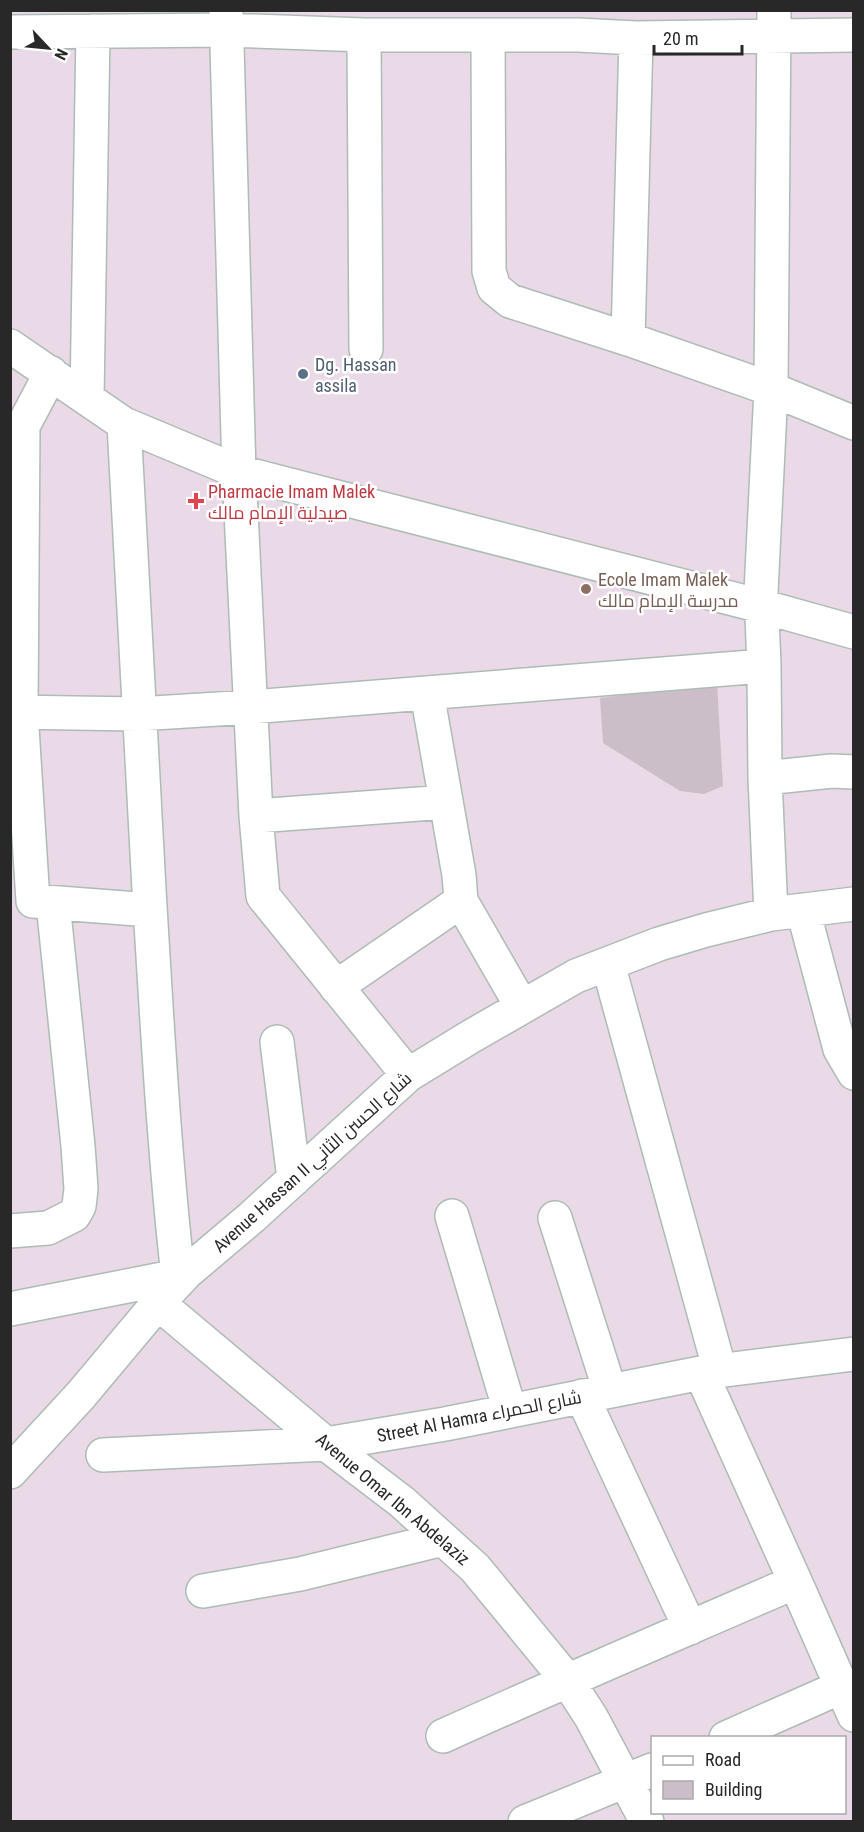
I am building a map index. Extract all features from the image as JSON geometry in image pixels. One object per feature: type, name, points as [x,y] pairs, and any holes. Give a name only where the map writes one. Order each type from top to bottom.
[{"type":"street","points":[[226,20],[239,472],[256,816],[263,896],[408,1075]]},
{"type":"street","points":[[10,32],[93,31],[226,20],[364,35],[488,35],[577,23],[636,38],[774,23],[854,34]]},
{"type":"street","points":[[771,914],[761,606],[771,389],[774,23]]},
{"type":"street","points":[[87,398],[93,31]]},
{"type":"street","points":[[364,35],[366,349]]},
{"type":"street","points":[[488,35],[489,271],[494,288],[510,301],[771,389],[854,423]]},
{"type":"street","points":[[628,339],[636,38]]},
{"type":"street","points":[[10,346],[124,424],[239,472],[854,632]]},
{"type":"street","points":[[10,1231],[48,1228],[74,1215],[79,1206],[81,1189],[78,1146],[32,900],[16,712],[23,426],[51,373]]},
{"type":"street","points":[[10,1309],[181,1276],[170,1203],[161,1088],[138,714],[124,424]]},
{"type":"street","points":[[16,712],[138,714],[764,666]]},
{"type":"street","points":[[427,693],[459,874],[461,901],[522,1007]]},
{"type":"street","points":[[765,778],[832,771],[854,772]]},
{"type":"street","points":[[256,816],[446,802]]},
{"type":"street","points":[[32,900],[150,910]]},
{"type":"street","points":[[336,987],[461,901]]},
{"type":"street","name":"Avenue Hassan II شارع الحسن الثاني","points":[[10,1472],[81,1395],[181,1276],[252,1217],[408,1075],[576,976],[658,944],[771,914],[854,904]]},
{"type":"street","points":[[803,910],[840,1049],[854,1073]]},
{"type":"street","points":[[608,964],[711,1372],[795,1581],[847,1701],[729,1736]]},
{"type":"street","points":[[277,1042],[294,1179]]},
{"type":"street","points":[[452,1216],[510,1411]]},
{"type":"street","points":[[555,1218],[596,1393],[690,1628]]},
{"type":"street","name":"Avenue Omar Ibn Abdelaziz","points":[[158,1302],[326,1444],[402,1502],[475,1568],[567,1680],[591,1717],[639,1776],[647,1821]]},
{"type":"street","name":"Street Al Hamra شارع الحمراء","points":[[103,1455],[326,1444],[711,1372],[854,1354]]},
{"type":"street","points":[[202,1592],[300,1574],[443,1539]]},
{"type":"street","points":[[443,1736],[795,1581]]},
{"type":"street","points":[[525,1821],[639,1776]]},
{"type":"building","points":[[717,683],[723,786],[704,794],[680,791],[603,743],[600,698]]},
{"type":"place","name":"Dg. Hassan assila","points":[[303,374]]},
{"type":"place","name":"Pharmacie Imam Malek صيدلية الإمام مالك","points":[[196,501]]},
{"type":"place","name":"Ecole Imam Malek مدرسة الإمام مالك","points":[[586,589]]}]
